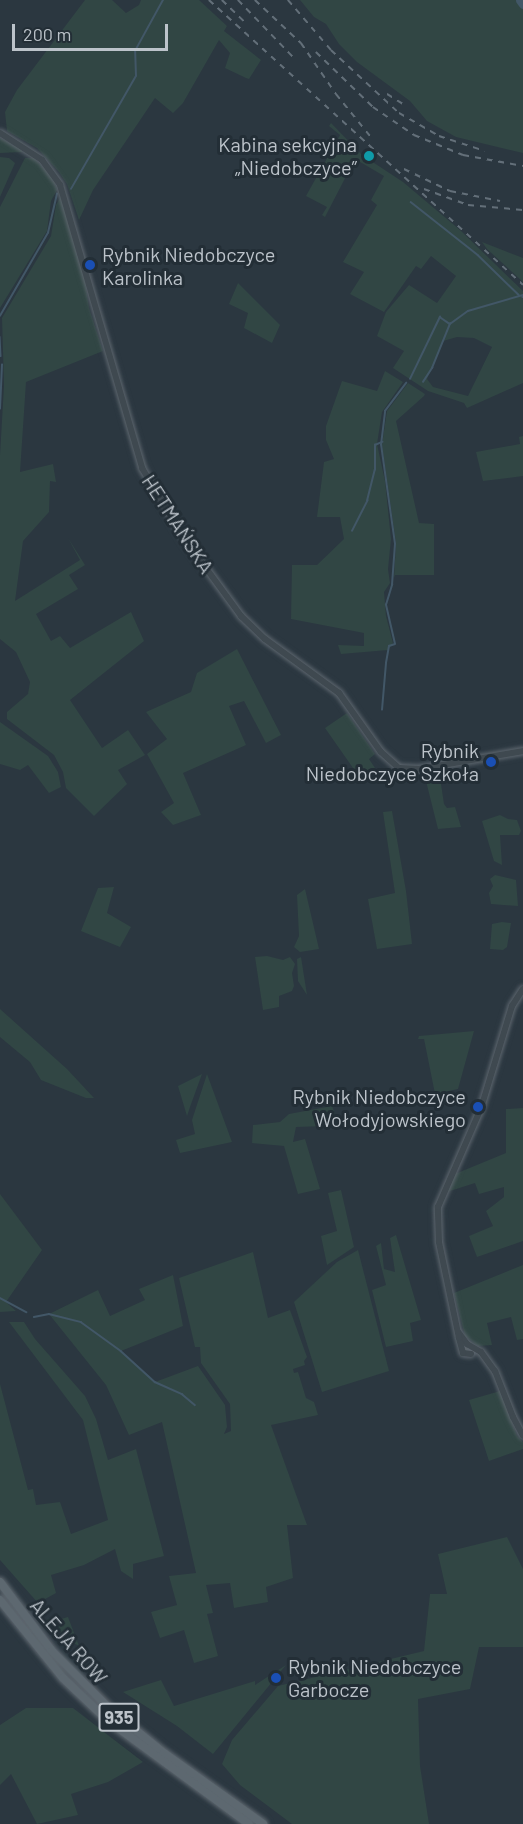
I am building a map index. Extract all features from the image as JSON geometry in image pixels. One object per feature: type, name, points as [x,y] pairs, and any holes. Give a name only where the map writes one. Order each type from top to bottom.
[{"type":"main road","name":"ALEJA ROW","points":[[0,1582],[52,1651],[103,1703],[156,1747],[263,1824]]},
{"type":"main road","name":"ALEJA ROW","points":[[0,1600],[63,1678],[106,1719],[249,1824]]},
{"type":"street","name":"HETMAŃSKA","points":[[0,133],[42,160],[64,192],[141,464],[184,538],[245,620],[265,639],[339,693],[381,752],[399,768],[419,769],[523,751]]},
{"type":"street","points":[[523,989],[512,1006],[481,1108],[438,1207],[439,1242],[459,1332],[468,1349],[485,1359],[497,1374],[513,1417],[523,1436]]},
{"type":"green space","points":[[85,0],[112,0],[126,13],[139,5],[141,0],[199,0],[227,26],[224,31],[261,60],[249,79],[225,68],[230,53],[219,40],[183,103],[173,113],[155,98],[93,190],[79,220],[67,184],[59,172],[37,148],[7,131],[5,112],[17,90]]},
{"type":"green space","points":[[300,0],[523,0],[523,153],[456,137],[427,121],[410,101],[357,62],[339,44],[326,24],[314,17]]},
{"type":"green space","points":[[331,123],[362,155],[403,182],[460,230],[523,291],[523,383],[467,408],[464,403],[428,391],[393,368],[404,351],[377,336],[386,312],[409,285],[437,303],[456,276],[431,256],[421,269],[416,266],[384,312],[350,294],[364,272],[343,262],[377,205],[371,200],[384,176],[355,159],[325,217],[322,215],[327,207],[306,196],[340,135],[329,126]],"holes":[[[457,337],[474,338],[492,347],[468,396],[433,387],[427,379],[443,341]]]},
{"type":"green space","points":[[0,138],[22,150],[22,152],[0,153]]},
{"type":"green space","points":[[0,157],[9,158],[15,163],[0,197]]},
{"type":"green space","points":[[25,158],[34,158],[53,178],[57,190],[51,201],[47,231],[0,308],[0,207]]},
{"type":"green space","points":[[61,196],[85,281],[89,308],[103,351],[26,382],[20,472],[53,464],[56,482],[50,481],[49,512],[23,541],[15,601],[80,560],[68,538],[85,565],[69,575],[78,589],[36,614],[51,641],[60,636],[70,648],[131,612],[144,641],[70,700],[102,748],[128,730],[145,755],[118,770],[127,784],[94,816],[66,788],[63,772],[54,755],[7,719],[7,712],[28,694],[30,682],[16,652],[0,639],[0,455],[4,385],[2,318],[51,236],[56,205]]},
{"type":"green space","points":[[482,242],[523,258],[523,282],[487,249]]},
{"type":"green space","points":[[238,283],[280,325],[272,343],[244,328],[248,313],[229,304]]},
{"type":"green space","points":[[385,371],[403,382],[382,412],[377,444],[385,481],[391,539],[388,569],[390,583],[384,592],[386,616],[393,643],[388,650],[341,654],[338,645],[364,646],[364,633],[291,619],[292,565],[317,565],[344,539],[340,517],[317,517],[324,462],[334,459],[326,440],[326,426],[342,381],[377,391]]},
{"type":"green space","points":[[408,383],[425,394],[396,421],[419,523],[434,524],[434,575],[395,575],[394,578],[396,543],[382,445],[387,411]]},
{"type":"green space","points":[[523,436],[523,476],[483,481],[476,452],[520,444],[519,437]]},
{"type":"green space","points":[[237,649],[281,735],[266,743],[244,701],[229,706],[246,745],[183,773],[201,815],[173,825],[161,812],[174,803],[147,754],[167,739],[146,712],[191,692],[197,673]]},
{"type":"green space","points":[[347,713],[375,754],[369,759],[375,768],[360,778],[325,728]]},
{"type":"green space","points":[[0,722],[48,756],[58,772],[61,787],[49,793],[28,765],[20,770],[0,764]]},
{"type":"green space","points":[[439,771],[444,804],[447,808],[455,807],[461,827],[438,829],[424,773]]},
{"type":"green space","points":[[392,811],[406,891],[412,944],[377,949],[368,899],[395,893],[383,812]]},
{"type":"green space","points":[[500,815],[517,820],[521,831],[519,835],[500,835],[502,865],[494,861],[482,821]]},
{"type":"green space","points":[[495,875],[516,880],[518,906],[491,904],[489,893],[493,886],[490,879]]},
{"type":"green space","points":[[114,887],[107,913],[131,927],[120,947],[81,931],[98,888]]},
{"type":"green space","points":[[305,889],[319,949],[300,952],[294,947],[299,936],[297,895]]},
{"type":"green space","points":[[511,923],[507,947],[503,950],[490,949],[492,924]]},
{"type":"green space","points":[[267,956],[283,960],[290,957],[295,964],[292,973],[294,986],[292,991],[279,996],[279,1007],[263,1010],[255,957]]},
{"type":"green space","points":[[301,957],[307,995],[298,981],[297,959]]},
{"type":"green space","points":[[0,1009],[67,1069],[94,1098],[86,1098],[41,1080],[30,1062],[0,1037]]},
{"type":"green space","points":[[474,1031],[458,1089],[435,1094],[424,1039],[418,1039],[419,1036]]},
{"type":"green space","points":[[202,1074],[190,1107],[187,1116],[178,1086]]},
{"type":"green space","points":[[207,1074],[232,1142],[180,1153],[176,1140],[195,1134],[192,1120]]},
{"type":"green space","points":[[332,1106],[335,1114],[326,1126],[296,1127],[293,1142],[305,1139],[320,1189],[298,1194],[284,1146],[252,1143],[253,1125],[280,1122],[289,1114]]},
{"type":"green space","points":[[523,1108],[523,1241],[477,1257],[469,1236],[493,1226],[486,1211],[504,1197],[504,1187],[479,1194],[475,1183],[447,1192],[455,1174],[506,1153],[506,1109]]},
{"type":"green space","points":[[341,1190],[354,1247],[327,1265],[321,1236],[337,1231],[328,1193]]},
{"type":"green space","points":[[0,1194],[42,1250],[6,1302],[16,1311],[0,1312]]},
{"type":"green space","points":[[396,1235],[421,1320],[410,1323],[413,1341],[386,1347],[372,1290],[386,1285],[376,1246],[381,1243],[384,1269],[395,1272],[390,1238]]},
{"type":"green space","points":[[358,1250],[389,1371],[322,1392],[294,1302],[337,1262]]},
{"type":"green space","points":[[253,1252],[268,1318],[290,1310],[307,1357],[304,1361],[305,1365],[293,1369],[294,1373],[298,1372],[306,1398],[314,1402],[318,1415],[271,1425],[307,1525],[287,1525],[293,1578],[266,1587],[268,1602],[234,1608],[230,1583],[206,1585],[213,1613],[207,1614],[218,1656],[194,1663],[184,1630],[160,1638],[151,1612],[177,1605],[169,1576],[196,1573],[162,1422],[129,1435],[106,1385],[49,1314],[98,1290],[110,1316],[145,1300],[139,1289],[173,1275],[183,1326],[121,1351],[155,1382],[198,1366],[225,1405],[227,1427],[224,1434],[231,1431],[230,1404],[201,1363],[200,1347],[195,1347],[179,1278]]},
{"type":"green space","points":[[523,1265],[523,1339],[517,1340],[511,1317],[487,1323],[492,1345],[478,1346],[465,1336],[454,1293]]},
{"type":"green space","points":[[9,1322],[24,1322],[35,1339],[85,1396],[96,1419],[108,1460],[136,1449],[164,1556],[133,1564],[133,1579],[121,1571],[115,1549],[84,1565],[51,1575],[56,1593],[38,1603],[0,1560],[0,1384],[28,1490],[33,1489],[36,1505],[60,1502],[71,1534],[108,1520],[83,1420]]},
{"type":"green space","points":[[500,1391],[517,1436],[523,1442],[523,1449],[489,1461],[469,1400]]},
{"type":"green space","points":[[507,1537],[523,1569],[523,1647],[479,1647],[470,1689],[418,1699],[420,1766],[429,1824],[292,1824],[240,1785],[222,1764],[232,1740],[278,1686],[424,1651],[430,1594],[447,1594],[438,1554]]},
{"type":"green space","points":[[59,1614],[61,1619],[68,1617],[79,1646],[64,1638],[47,1619]]},
{"type":"green space","points":[[286,1665],[213,1754],[177,1726],[123,1692],[161,1680],[174,1706],[255,1681],[255,1685]]},
{"type":"green space","points":[[26,1708],[73,1708],[143,1762],[108,1782],[71,1794],[78,1815],[37,1824],[11,1774],[0,1785],[0,1725]]},
{"type":"waterway","points":[[71,189],[136,76],[135,51],[163,0]]},
{"type":"waterway","points":[[520,0],[523,4]]},
{"type":"waterway","points":[[0,316],[48,233],[57,194]]},
{"type":"waterway","points":[[411,202],[478,255],[519,295]]},
{"type":"waterway","points":[[410,379],[440,317],[450,324],[468,311],[523,295]]},
{"type":"waterway","points":[[423,382],[432,368],[450,324]]},
{"type":"waterway","points":[[0,337],[1,356]]},
{"type":"waterway","points":[[0,409],[2,365]]},
{"type":"waterway","points":[[382,710],[389,646],[395,644],[386,605],[392,585],[395,544],[381,445],[385,411],[406,383]]},
{"type":"waterway","points":[[352,531],[367,501],[375,470],[375,445],[382,442]]},
{"type":"waterway","points":[[0,1298],[26,1312]]},
{"type":"waterway","points":[[34,1317],[49,1314],[81,1322],[121,1351],[155,1382],[182,1394],[195,1405]]},
{"type":"railway","points":[[209,0],[523,285]]},
{"type":"railway","points":[[222,0],[246,23]]},
{"type":"railway","points":[[238,0],[296,60]]},
{"type":"railway","points":[[255,0],[301,43],[336,94],[371,137]]},
{"type":"railway","points":[[288,0],[331,50],[399,113],[439,136],[485,151]]},
{"type":"railway","points":[[316,52],[373,107],[414,135],[463,155],[523,166]]},
{"type":"railway","points":[[387,94],[406,106]]},
{"type":"railway","points":[[404,169],[450,191],[500,201]]},
{"type":"railway","points":[[424,189],[468,205],[523,210]]},
{"type":"place","name":"Kabina sekcyjna „Niedobczyce”","points":[[369,156]]},
{"type":"place","name":"Rybnik Niedobczyce Karolinka","points":[[90,265]]},
{"type":"place","name":"Rybnik Niedobczyce Szkoła","points":[[491,762]]},
{"type":"place","name":"Rybnik Niedobczyce Wołodyjowskiego","points":[[478,1107]]},
{"type":"place","name":"Rybnik Niedobczyce Garbocze","points":[[276,1678]]}]
